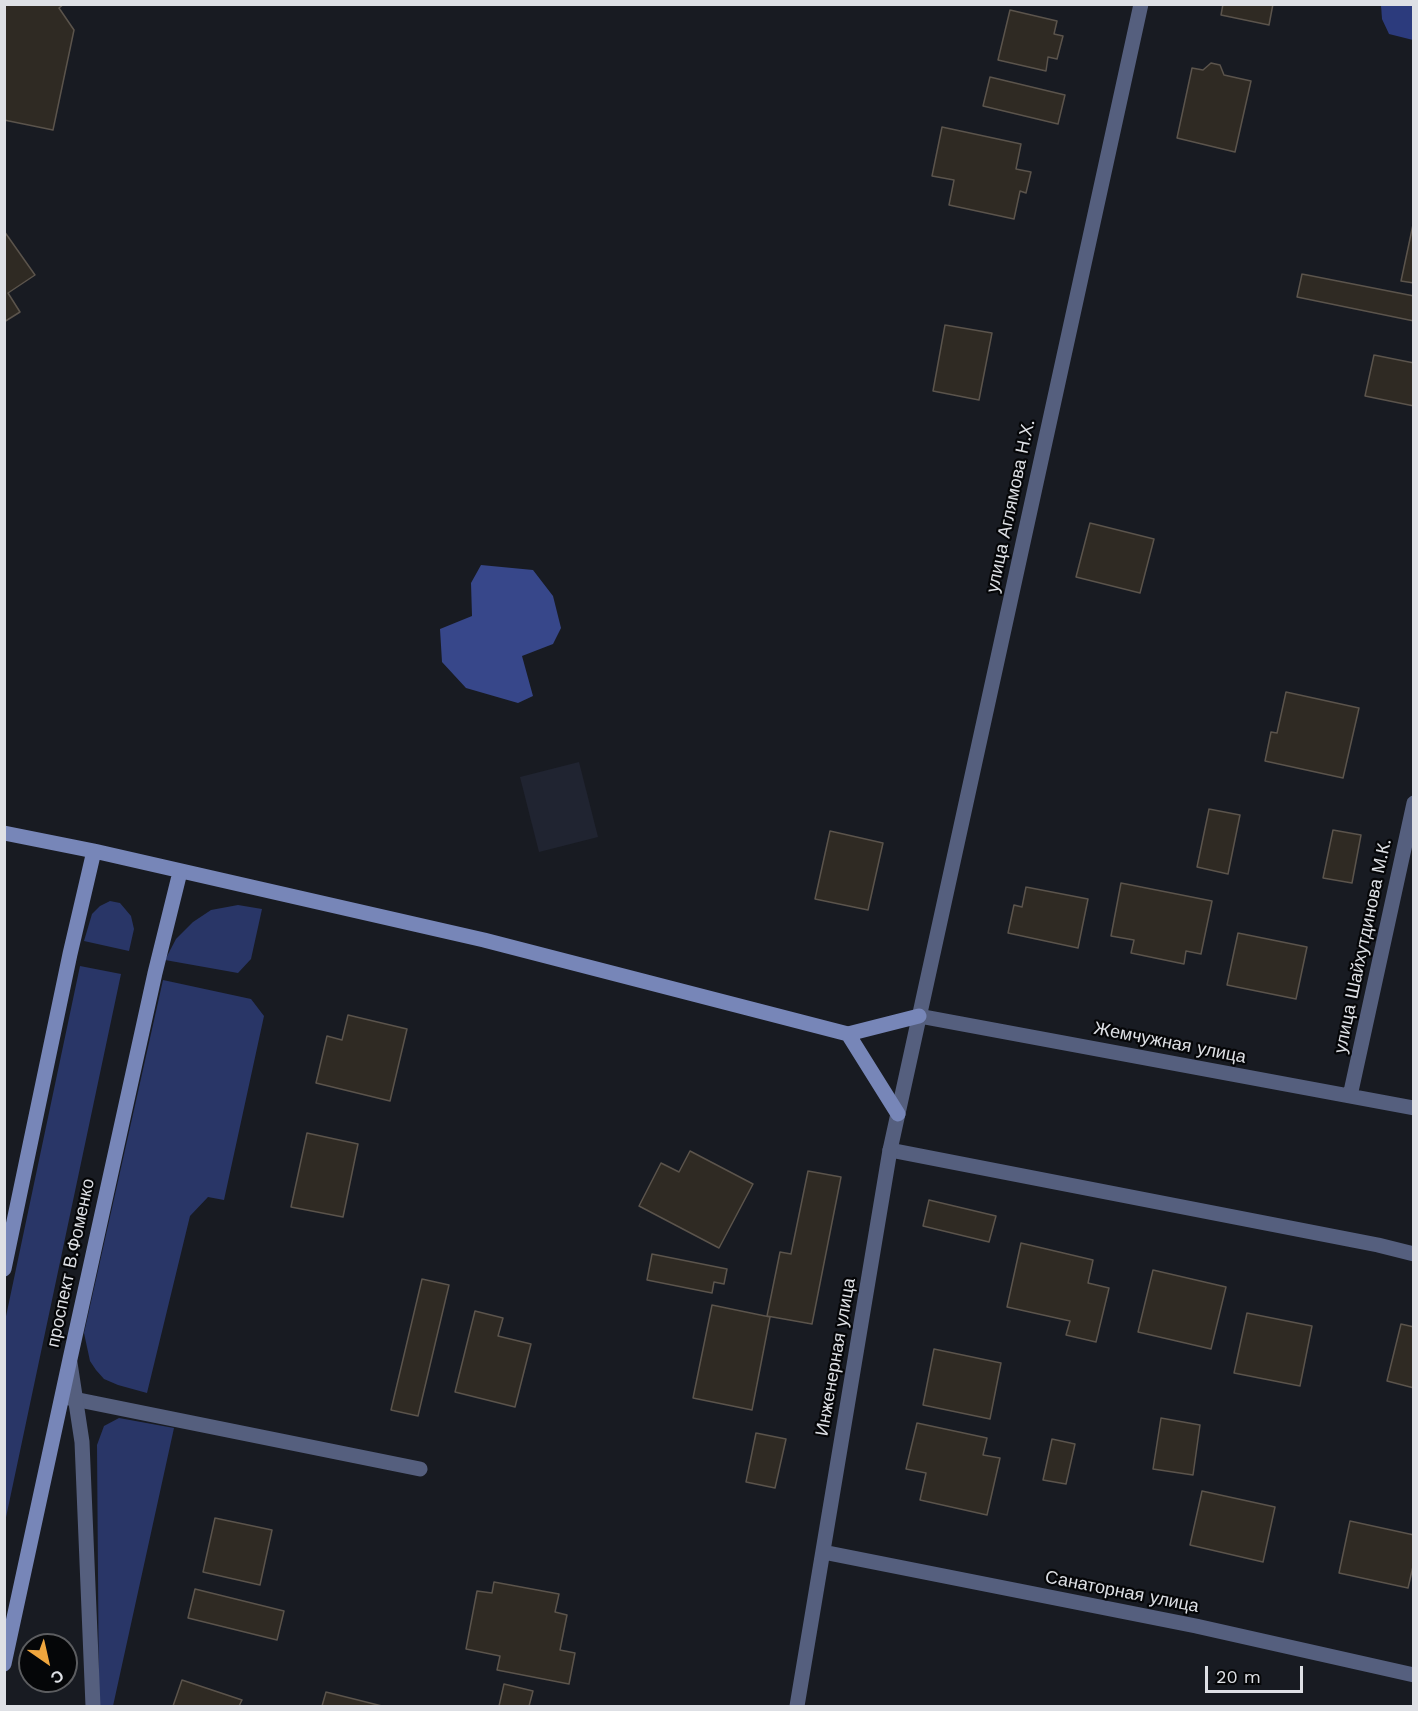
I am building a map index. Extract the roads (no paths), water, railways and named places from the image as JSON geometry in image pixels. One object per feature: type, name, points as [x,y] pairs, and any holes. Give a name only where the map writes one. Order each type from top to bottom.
[{"type":"main road","points":[[4,833],[94,851],[484,940],[848,1034],[919,1016]]},
{"type":"main road","points":[[4,1269],[94,851]]},
{"type":"main road","name":"проспект В.Фоменко","points":[[4,1664],[68,1398],[69,1359],[155,973],[180,872]]},
{"type":"main road","points":[[848,1034],[898,1114]]},
{"type":"street","name":"улица Аглямова Н.Х.","points":[[919,1016],[1141,4]]},
{"type":"street","name":"улица Шайхутдинова М.К.","points":[[1350,1096],[1413,803]]},
{"type":"street","name":"Жемчужная улица","points":[[919,1016],[1413,1108]]},
{"type":"street","name":"Инженерная улица","points":[[797,1707],[890,1150],[919,1016]]},
{"type":"street","points":[[890,1150],[1378,1245],[1413,1254]]},
{"type":"street","points":[[93,1707],[81,1442],[68,1398],[420,1469]]},
{"type":"street","name":"Санаторная улица","points":[[822,1552],[1196,1626],[1413,1675]]}]
